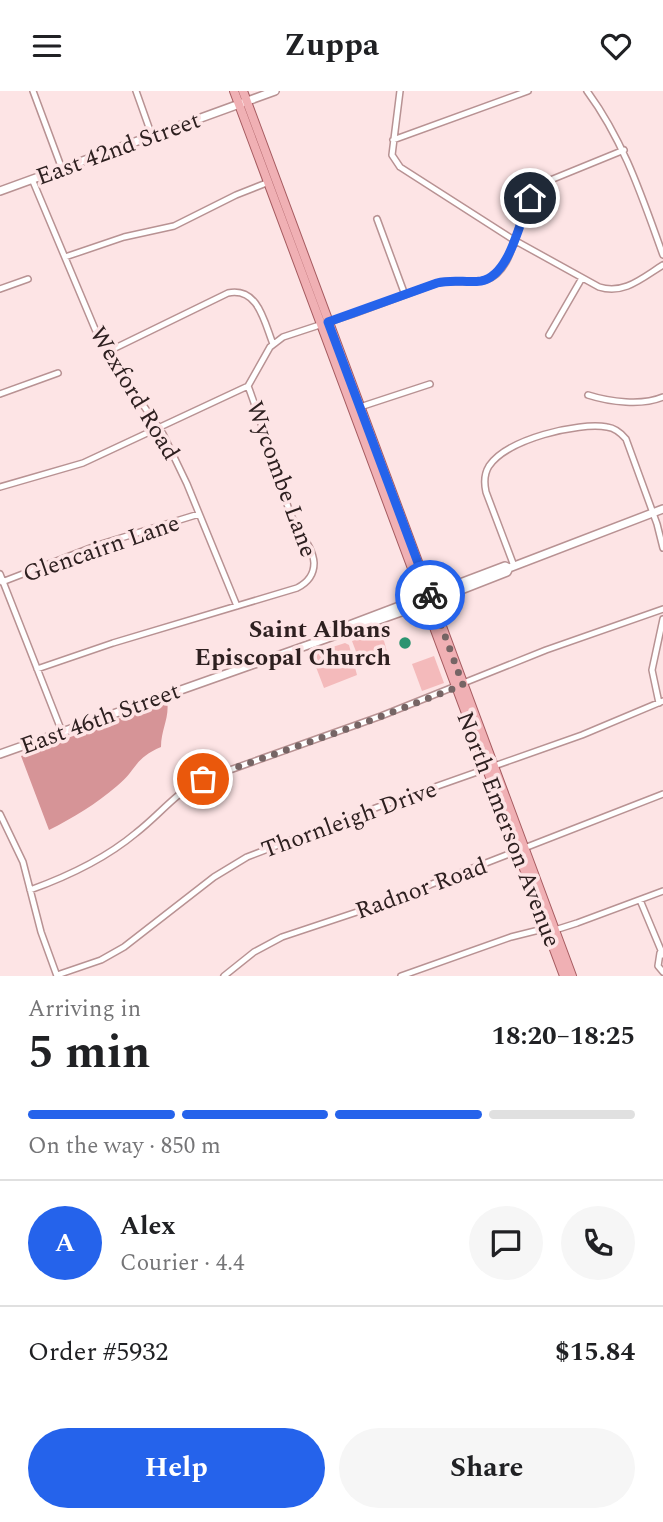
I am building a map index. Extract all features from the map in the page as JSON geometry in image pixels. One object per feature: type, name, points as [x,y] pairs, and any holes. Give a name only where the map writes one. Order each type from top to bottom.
[{"type":"main road","name":"North Emerson Avenue","points":[[234,91],[243,103],[490,769],[551,929],[572,976]]},
{"type":"main road","name":"North Emerson Avenue","points":[[243,91],[243,103]]},
{"type":"main road","name":"East 42nd Street","points":[[0,191],[275,91]]},
{"type":"main road","name":"East 46th Street","points":[[0,754],[319,639],[355,622],[507,572],[512,567],[663,509]]},
{"type":"main road","name":"North Emerson Avenue","points":[[551,929],[564,976]]},
{"type":"street","points":[[33,91],[62,169]]},
{"type":"street","points":[[136,91],[152,136]]},
{"type":"street","points":[[400,91],[392,155],[398,166],[513,240],[605,289],[631,286],[663,265]]},
{"type":"street","points":[[393,140],[528,91]]},
{"type":"street","points":[[587,91],[604,114],[624,151],[663,255]]},
{"type":"street","points":[[0,487],[83,463],[248,386],[273,344],[284,337],[443,281],[489,279],[502,268],[530,198],[541,185],[624,151]]},
{"type":"street","name":"Wexford Road","points":[[33,179],[107,352],[159,428],[185,478],[237,606]]},
{"type":"street","points":[[65,257],[114,240],[174,226],[236,195],[272,181]]},
{"type":"street","points":[[377,219],[405,295]]},
{"type":"street","points":[[549,335],[582,278]]},
{"type":"street","points":[[0,289],[28,279]]},
{"type":"street","points":[[107,352],[236,291],[255,301],[273,344]]},
{"type":"street","points":[[0,394],[58,373]]},
{"type":"street","points":[[356,409],[430,384]]},
{"type":"street","name":"Wycombe Lane","points":[[237,606],[299,587],[307,582],[312,573],[313,558],[288,507],[248,386]]},
{"type":"street","points":[[588,395],[604,401],[648,401],[663,397]]},
{"type":"street","points":[[512,567],[486,492],[484,481],[487,469],[495,460],[530,440],[572,429],[606,427],[617,431],[629,444],[663,548]]},
{"type":"street","name":"Glencairn Lane","points":[[2,582],[98,545],[199,514]]},
{"type":"street","points":[[0,574],[62,731]]},
{"type":"street","points":[[37,669],[237,606]]},
{"type":"street","points":[[30,890],[79,871],[127,841],[181,792],[199,781],[459,686],[546,650],[663,609]]},
{"type":"street","points":[[661,702],[652,682],[652,670],[663,618]]},
{"type":"street","name":"Thornleigh Drive","points":[[57,976],[101,960],[124,947],[214,877],[247,857],[378,807],[582,735],[661,702]]},
{"type":"street","name":"Radnor Road","points":[[224,976],[254,952],[282,937],[378,905],[663,794]]},
{"type":"street","points":[[0,814],[21,856],[41,932],[57,976]]},
{"type":"street","points":[[401,976],[511,937],[551,929],[663,891]]},
{"type":"street","points":[[640,900],[662,954],[658,963],[663,972]]},
{"type":"shaded area","points":[[377,634],[383,637],[389,659],[371,667],[360,662],[352,641]]},
{"type":"shaded area","points":[[345,643],[349,645],[357,675],[324,688],[311,654]]},
{"type":"shaded area","points":[[434,656],[444,683],[422,691],[412,664]]},
{"type":"shaded area","points":[[167,700],[161,747],[140,760],[123,780],[101,799],[49,830],[21,756]]},
{"type":"way so far","points":[[203,779],[463,685],[430,595]]},
{"type":"place","name":"Saint Albans Episcopal Church","points":[[405,643]]},
{"type":"route","points":[[430,595],[328,322],[437,283],[449,280],[479,281],[494,276],[504,265],[530,198]]}]
